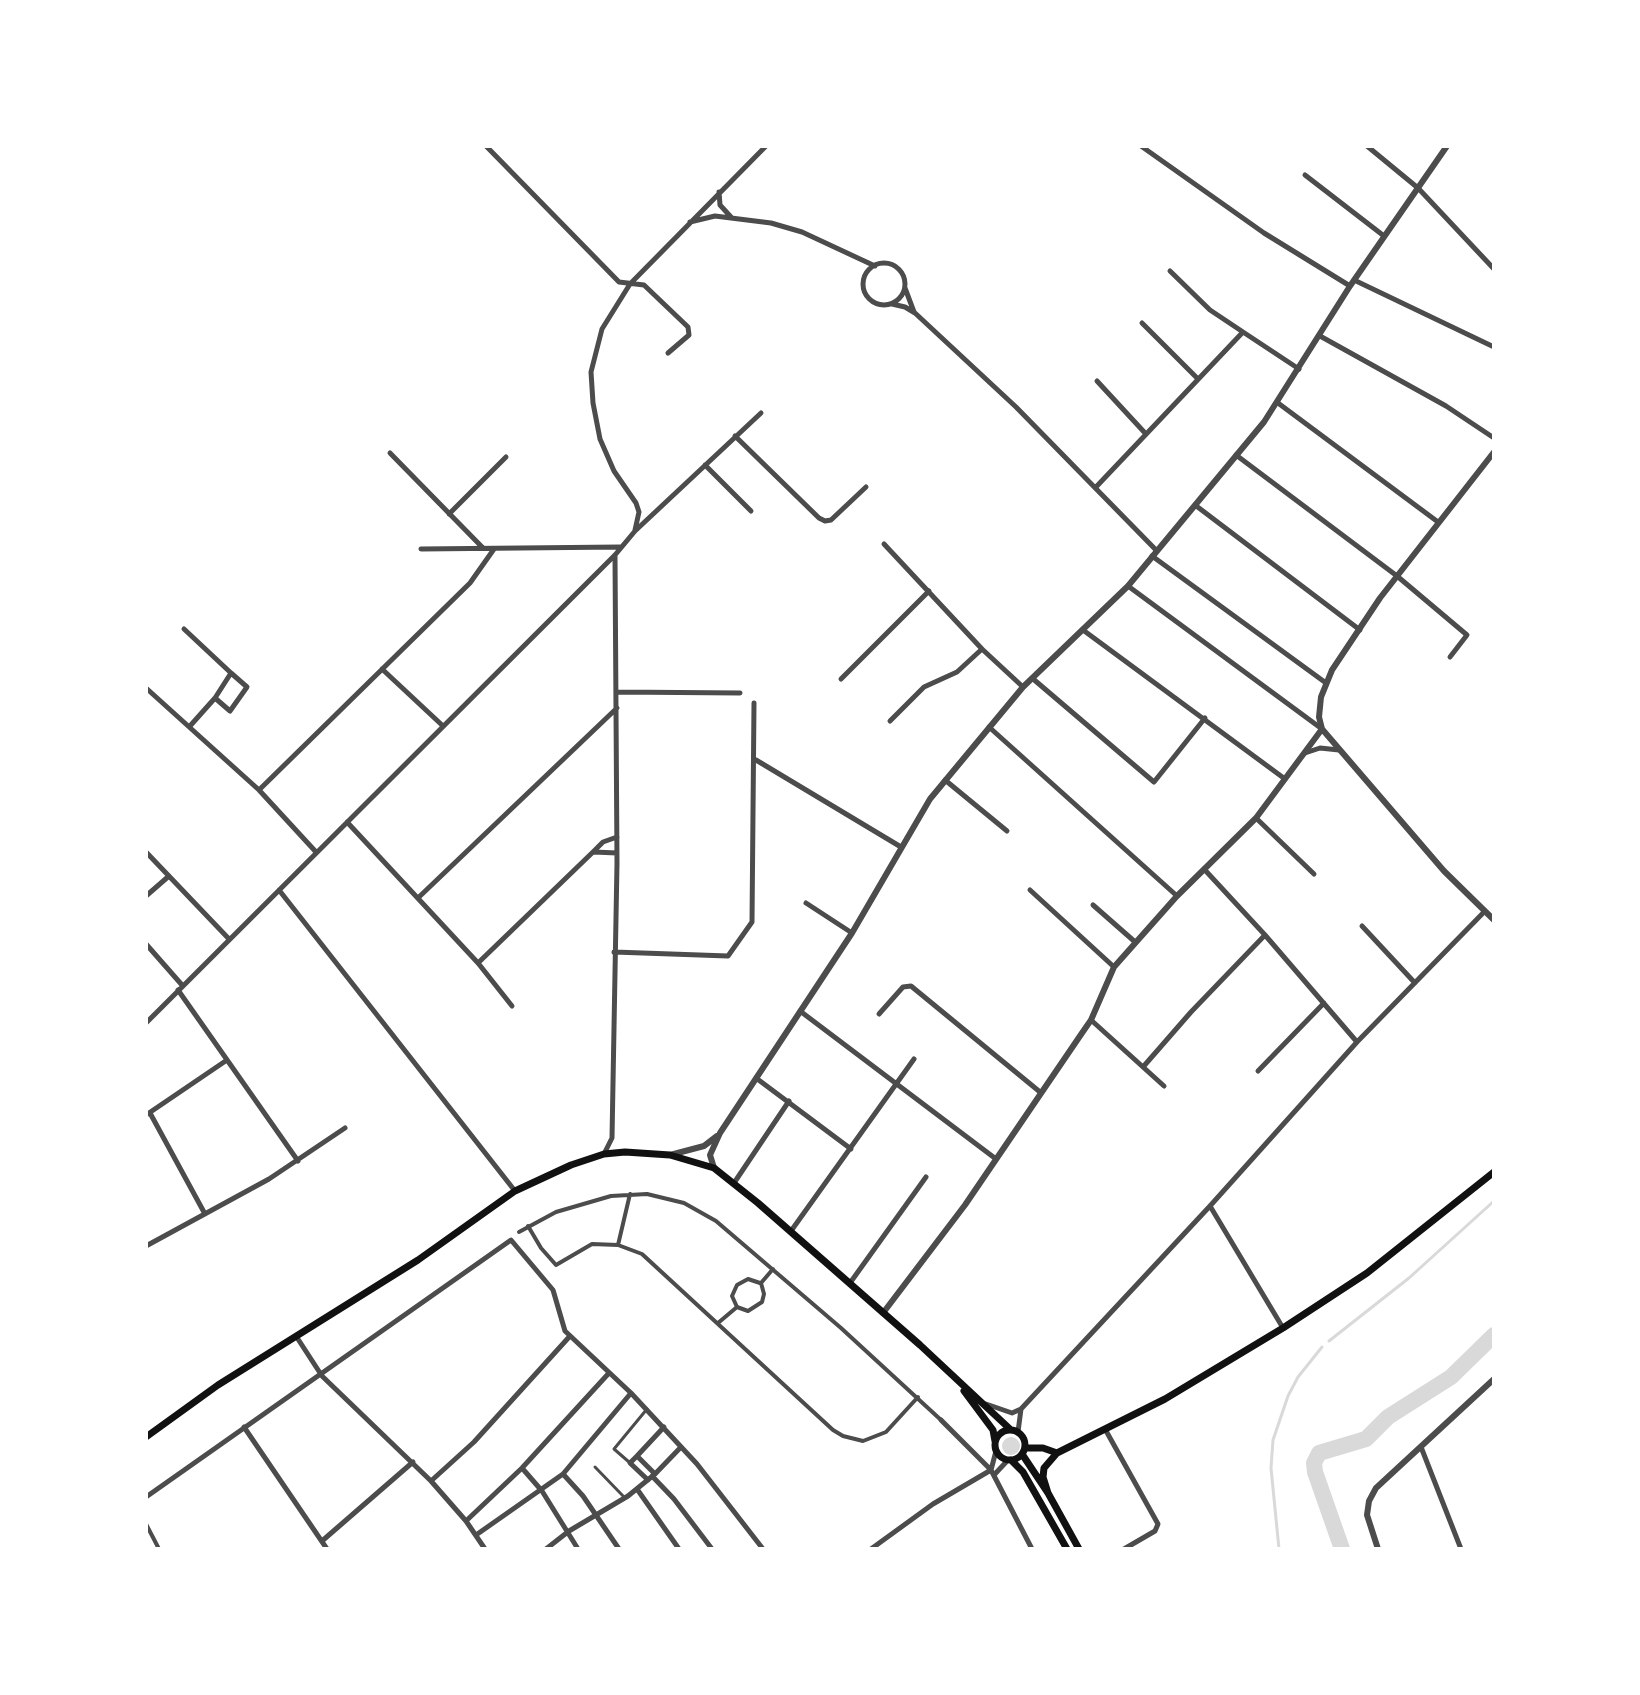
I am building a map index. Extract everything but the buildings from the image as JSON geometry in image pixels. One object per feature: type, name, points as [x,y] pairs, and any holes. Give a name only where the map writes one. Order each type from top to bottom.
[{"type":"main road","points":[[146,1437],[218,1385],[418,1260],[515,1191],[571,1165],[604,1154],[670,1155],[714,1168],[734,1183],[1024,1439],[1024,1451],[1079,1549]]},
{"type":"main road","points":[[1048,1493],[1043,1477],[1044,1468],[1057,1453],[1165,1399],[1283,1328],[1367,1273],[1494,1172]]},
{"type":"main road","points":[[956,1379],[993,1430],[996,1446],[1023,1472],[1067,1549]]},
{"type":"main road","points":[[996,1446],[1003,1432],[1014,1431]]},
{"type":"main road","points":[[1009,1460],[1024,1451],[1043,1448],[1057,1453]]},
{"type":"street","points":[[486,146],[619,282],[644,285],[688,327],[689,335],[668,353]]},
{"type":"street","points":[[635,531],[639,517],[636,503],[614,471],[600,439],[593,403],[591,372],[602,329],[630,284],[766,146]]},
{"type":"street","points":[[1141,146],[1264,233],[1352,283],[1494,347]]},
{"type":"street","points":[[1367,146],[1418,188],[1494,269]]},
{"type":"street","points":[[714,1168],[710,1155],[720,1133],[852,933],[944,779],[1023,687],[1128,586],[1278,403],[1352,283],[1447,146]]},
{"type":"street","points":[[1305,175],[1384,236]]},
{"type":"street","points":[[720,191],[720,205]]},
{"type":"street","points":[[708,203],[720,205],[732,218]]},
{"type":"street","points":[[708,203],[715,216]]},
{"type":"street","points":[[688,223],[715,216],[771,223],[802,232],[875,266],[887,264],[898,269],[915,313]]},
{"type":"street","points":[[849,254],[861,267],[867,297],[879,305],[892,304],[915,313],[1096,487],[1154,553],[1326,683]]},
{"type":"street","points":[[864,278],[875,266]]},
{"type":"street","points":[[1170,271],[1210,310],[1299,369]]},
{"type":"street","points":[[892,304],[901,297],[905,287]]},
{"type":"street","points":[[1142,323],[1197,378]]},
{"type":"street","points":[[1096,487],[1243,332]]},
{"type":"street","points":[[1320,336],[1446,406],[1494,438]]},
{"type":"street","points":[[1097,381],[1145,433]]},
{"type":"street","points":[[1278,403],[1438,522]]},
{"type":"street","points":[[146,1023],[615,555],[635,531],[761,413]]},
{"type":"street","points":[[735,436],[825,521],[831,520],[866,487]]},
{"type":"street","points":[[1322,729],[1319,717],[1326,683],[1397,576],[1494,452]]},
{"type":"street","points":[[390,453],[483,549]]},
{"type":"street","points":[[1236,455],[1397,576],[1467,635],[1450,657]]},
{"type":"street","points":[[449,514],[506,457]]},
{"type":"street","points":[[705,465],[751,511]]},
{"type":"street","points":[[1195,505],[1360,630]]},
{"type":"street","points":[[884,544],[982,649],[1023,687]]},
{"type":"street","points":[[421,549],[621,547]]},
{"type":"street","points":[[259,790],[470,583],[494,549]]},
{"type":"street","points":[[604,1154],[612,1138],[617,853],[615,555]]},
{"type":"street","points":[[1128,586],[1322,729],[1444,871],[1494,920]]},
{"type":"street","points":[[841,679],[929,591]]},
{"type":"street","points":[[184,629],[247,687],[230,711],[215,698]]},
{"type":"street","points":[[1083,630],[1285,779]]},
{"type":"street","points":[[890,721],[924,687],[957,672],[982,649]]},
{"type":"street","points":[[382,669],[443,726]]},
{"type":"street","points":[[190,726],[215,698],[231,673]]},
{"type":"street","points":[[1032,678],[1154,782],[1205,718]]},
{"type":"street","points":[[146,688],[259,790],[316,852]]},
{"type":"street","points":[[617,692],[740,693]]},
{"type":"street","points":[[614,952],[728,956],[752,922],[754,703]]},
{"type":"street","points":[[419,897],[617,708]]},
{"type":"street","points":[[988,727],[1177,896]]},
{"type":"street","points":[[883,1313],[965,1205],[1091,1020],[1114,967],[1134,941],[1256,818],[1322,729]]},
{"type":"street","points":[[1304,753],[1320,748],[1339,750]]},
{"type":"street","points":[[755,759],[901,847]]},
{"type":"street","points":[[944,779],[1007,831]]},
{"type":"street","points":[[1256,818],[1314,874]]},
{"type":"street","points":[[347,822],[419,897],[512,1006]]},
{"type":"street","points":[[478,963],[603,842],[617,837]]},
{"type":"street","points":[[146,852],[229,939]]},
{"type":"street","points":[[593,852],[617,853]]},
{"type":"street","points":[[1203,869],[1265,935],[1357,1042]]},
{"type":"street","points":[[146,896],[169,876]]},
{"type":"street","points":[[279,890],[515,1191]]},
{"type":"street","points":[[1030,890],[1114,967]]},
{"type":"street","points":[[806,903],[852,933]]},
{"type":"street","points":[[1093,905],[1134,941]]},
{"type":"street","points":[[983,1403],[1012,1413],[1021,1409],[1357,1042],[1485,911]]},
{"type":"street","points":[[1362,926],[1415,983]]},
{"type":"street","points":[[1143,1067],[1265,935]]},
{"type":"street","points":[[146,944],[180,988],[298,1161]]},
{"type":"street","points":[[879,1014],[903,987],[911,986],[1040,1092]]},
{"type":"street","points":[[1258,1071],[1324,1003]]},
{"type":"street","points":[[800,1011],[996,1159]]},
{"type":"street","points":[[1091,1020],[1164,1086]]},
{"type":"street","points":[[791,1231],[914,1059]]},
{"type":"street","points":[[205,1214],[148,1114],[227,1060]]},
{"type":"street","points":[[756,1078],[851,1149]]},
{"type":"street","points":[[734,1183],[789,1101]]},
{"type":"street","points":[[146,1246],[298,1161],[345,1128]]},
{"type":"street","points":[[670,1155],[704,1146],[720,1133]]},
{"type":"street","points":[[612,1138],[625,1152]]},
{"type":"street","points":[[850,1283],[926,1177]]},
{"type":"street","points":[[618,1245],[630,1194]]},
{"type":"street","points":[[519,1232],[581,1203],[630,1194],[665,1197],[701,1211],[773,1269],[918,1397],[993,1473],[1032,1549]]},
{"type":"street","points":[[1210,1206],[1283,1328]]},
{"type":"street","points":[[528,1226],[556,1265],[592,1244],[618,1245],[642,1254],[843,1436],[863,1441],[886,1432],[918,1397]]},
{"type":"street","points":[[146,1497],[511,1240],[553,1290],[565,1331],[664,1427],[763,1549]]},
{"type":"street","points":[[761,1283],[773,1269]]},
{"type":"street","points":[[748,1279],[761,1283],[764,1294],[762,1302],[748,1311],[737,1307],[732,1296],[737,1285],[748,1279]]},
{"type":"street","points":[[718,1323],[737,1307]]},
{"type":"street","points":[[296,1336],[320,1374],[431,1481],[466,1521],[485,1549]]},
{"type":"street","points":[[431,1481],[474,1442],[570,1336]]},
{"type":"street","points":[[466,1521],[522,1468],[609,1373]]},
{"type":"street","points":[[1378,1549],[1367,1515],[1369,1501],[1376,1488],[1494,1379]]},
{"type":"street","points":[[476,1535],[563,1474],[631,1393]]},
{"type":"street","points":[[1014,1431],[1021,1409]]},
{"type":"street","points":[[244,1427],[327,1549]]},
{"type":"street","points":[[652,1477],[630,1463],[664,1427]]},
{"type":"street","points":[[1105,1429],[1158,1524],[1155,1531],[1124,1549]]},
{"type":"street","points":[[993,1473],[996,1446]]},
{"type":"street","points":[[546,1549],[637,1489],[681,1447]]},
{"type":"street","points":[[1421,1447],[1461,1549]]},
{"type":"street","points":[[637,1456],[712,1549]]},
{"type":"street","points":[[871,1549],[933,1504],[993,1473],[1009,1460]]},
{"type":"street","points":[[322,1541],[413,1462]]},
{"type":"street","points":[[522,1468],[542,1491],[578,1549]]},
{"type":"street","points":[[563,1474],[583,1496],[619,1549]]},
{"type":"street","points":[[637,1489],[679,1549]]},
{"type":"street","points":[[146,1524],[159,1549]]},
{"type":"lane","points":[[630,1463],[614,1449],[647,1409]]},
{"type":"lane","points":[[595,1467],[625,1498]]},
{"type":"shaded area","points":[[1011,1437],[1020,1446],[1011,1455],[1002,1446]]},
{"type":"waterway","points":[[1329,1341],[1409,1278],[1494,1201]]},
{"type":"waterway","points":[[1342,1549],[1315,1472],[1314,1463],[1319,1453],[1366,1439],[1388,1417],[1451,1377],[1494,1335]]},
{"type":"waterway","points":[[1279,1549],[1271,1468],[1273,1440],[1298,1377],[1322,1347]]}]
